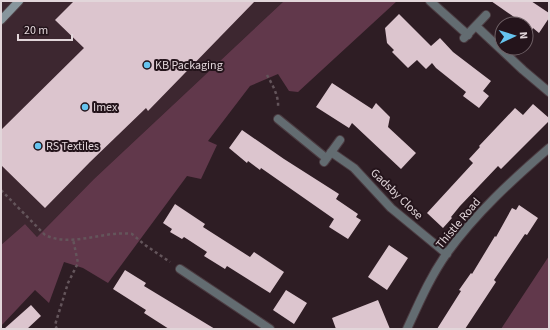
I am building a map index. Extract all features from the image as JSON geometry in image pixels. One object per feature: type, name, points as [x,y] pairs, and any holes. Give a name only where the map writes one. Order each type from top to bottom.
[{"type":"street","points":[[1,20],[19,1]]},
{"type":"street","points":[[430,1],[466,37],[486,15]]},
{"type":"street","points":[[476,26],[549,92]]},
{"type":"street","name":"Gadsby Close","points":[[278,120],[327,157],[354,168],[391,208],[447,254]]},
{"type":"street","points":[[327,157],[340,140]]},
{"type":"street","name":"Thistle Road","points":[[407,329],[432,278],[447,254],[473,220],[509,182],[549,148]]},
{"type":"street","points":[[180,269],[270,329]]},
{"type":"path","points":[[267,76],[272,84],[278,103],[278,120]]},
{"type":"path","points":[[1,190],[45,235],[52,238],[73,239],[114,234],[132,234],[145,245],[180,269]]},
{"type":"path","points":[[57,329],[55,325],[68,283],[78,263],[73,239]]},
{"type":"shaded area","points":[[1,1],[284,1],[94,179],[37,237],[25,224],[1,245]]},
{"type":"shaded area","points":[[284,1],[397,1],[298,92],[289,91],[278,74],[250,86],[208,141],[217,145],[201,179],[187,176],[108,283],[83,268],[64,262],[49,303],[35,290],[1,326],[1,245],[25,224],[37,237],[94,179]]},
{"type":"shaded area","points":[[549,256],[549,329],[501,329]]},
{"type":"building","points":[[74,1],[255,1],[148,111],[146,108],[45,208],[1,165],[1,130],[84,48],[55,20]]},
{"type":"building","points":[[491,1],[531,1],[549,13],[549,18],[539,33],[534,29],[534,16],[513,16]]},
{"type":"building","points":[[399,14],[431,46],[440,38],[453,52],[491,81],[483,91],[489,96],[479,108],[463,96],[466,92],[436,68],[432,63],[426,69],[417,60],[408,68],[392,52],[394,50],[387,43],[385,28]]},
{"type":"building","points":[[332,83],[372,109],[376,103],[390,117],[388,127],[416,153],[401,169],[352,123],[349,128],[316,107]]},
{"type":"building","points":[[533,104],[549,118],[549,121],[501,169],[498,166],[460,206],[443,228],[427,213],[473,163],[469,159],[480,147],[479,146],[515,108],[523,115]]},
{"type":"building","points":[[242,130],[339,194],[336,199],[358,214],[356,217],[361,220],[348,239],[329,227],[334,219],[261,168],[260,170],[248,161],[247,163],[229,148]]},
{"type":"building","points":[[175,204],[205,224],[203,227],[250,257],[254,252],[284,272],[270,293],[227,266],[225,269],[204,256],[207,252],[184,237],[182,239],[170,232],[172,229],[163,223]]},
{"type":"building","points":[[519,205],[538,218],[527,235],[525,234],[494,280],[496,282],[465,329],[437,329],[461,291],[459,290],[471,273],[472,274],[495,236],[496,237],[512,208],[516,210]]},
{"type":"building","points":[[389,245],[408,258],[387,290],[368,277]]},
{"type":"building","points":[[125,270],[146,283],[144,286],[215,329],[169,329],[144,313],[146,310],[113,289]]},
{"type":"building","points":[[286,290],[307,303],[294,324],[273,310]]},
{"type":"building","points":[[378,300],[390,329],[336,329],[332,318]]},
{"type":"building","points":[[31,305],[41,316],[27,329],[4,329]]},
{"type":"place","name":"KB Packaging","points":[[147,65]]},
{"type":"place","name":"Imex","points":[[85,107]]},
{"type":"place","name":"RS Textiles","points":[[38,146]]}]
